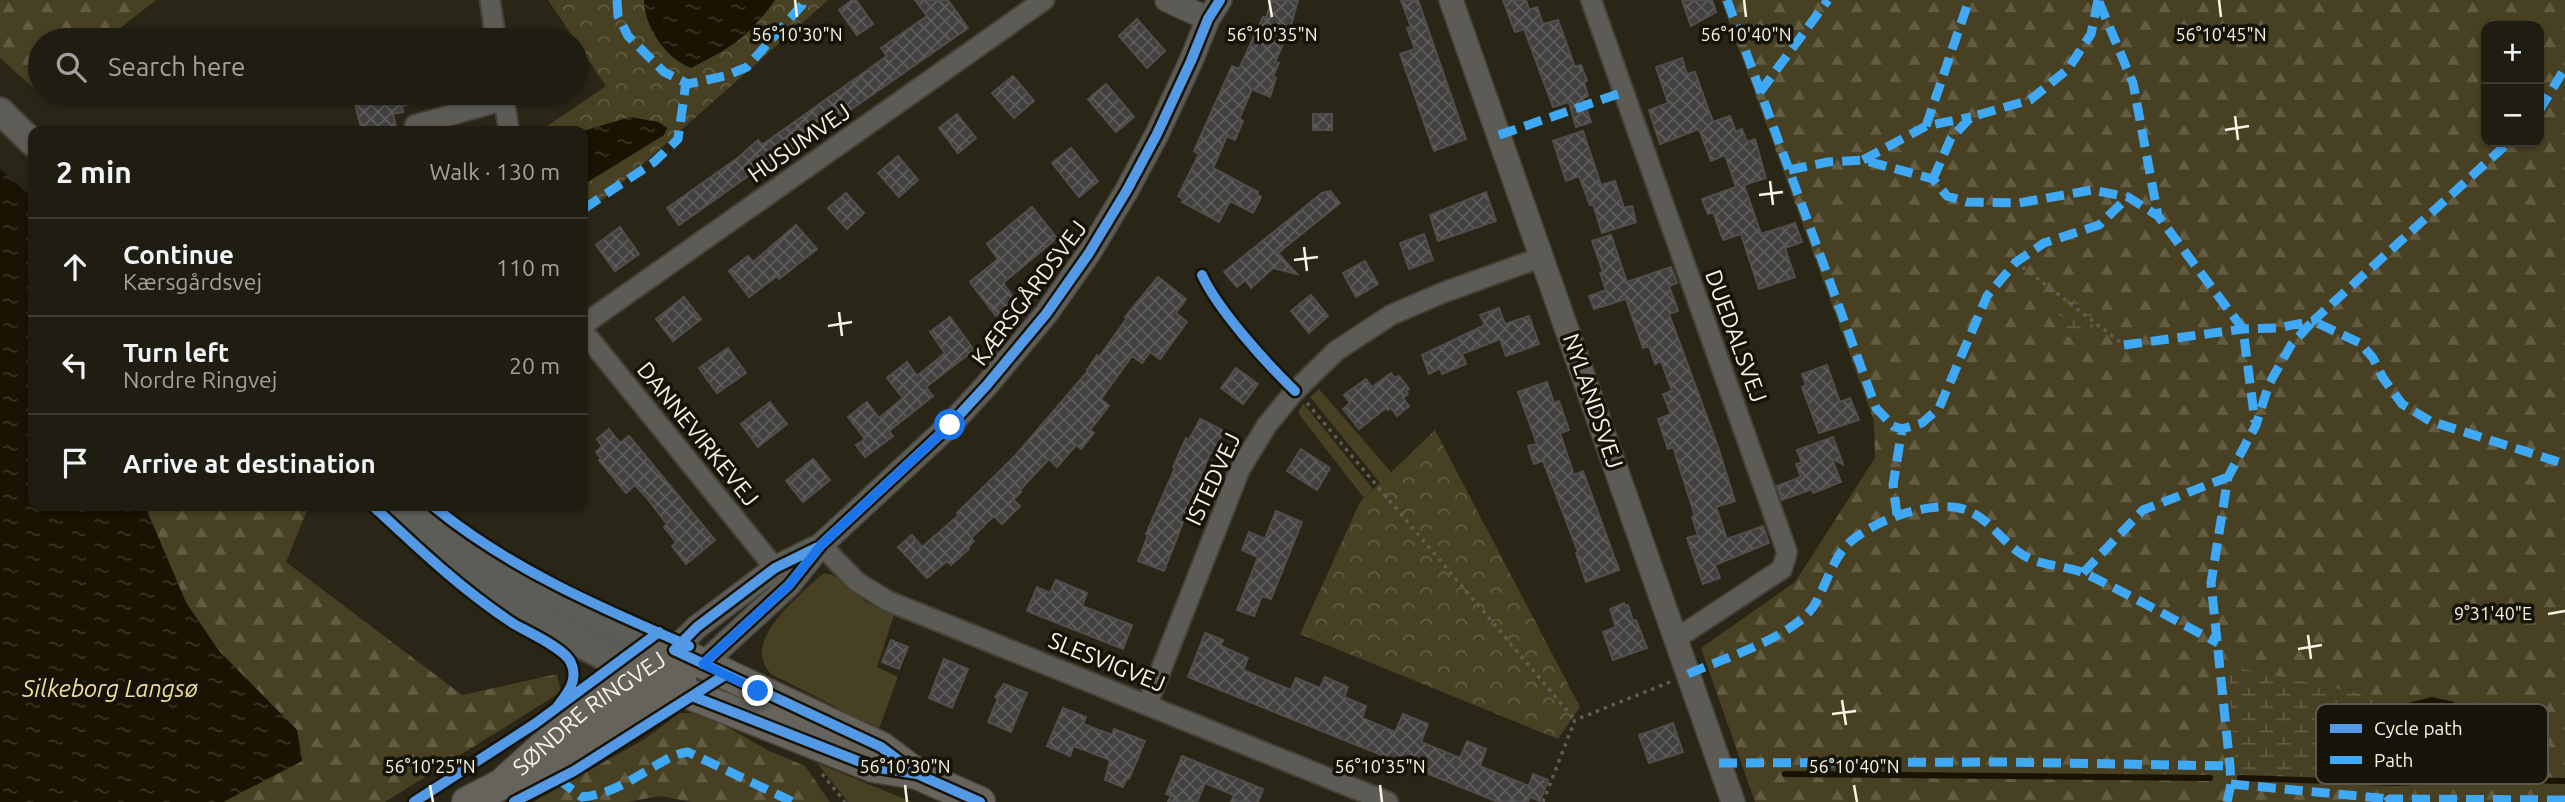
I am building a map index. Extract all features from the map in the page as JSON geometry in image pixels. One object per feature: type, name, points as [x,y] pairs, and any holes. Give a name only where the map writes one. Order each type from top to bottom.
[{"type":"main road","points":[[0,111],[28,138]]},
{"type":"main road","points":[[403,511],[496,590],[578,644],[671,669],[881,747],[916,774]]},
{"type":"main road","points":[[425,511],[513,573],[671,669],[873,767],[916,774],[981,802]]},
{"type":"main road","name":"SØNDRE RINGVEJ","points":[[467,802],[506,780],[584,710],[671,669]]},
{"type":"street","points":[[490,0],[494,28]]},
{"type":"street","name":"HUSUMVEJ","points":[[588,321],[1044,0]]},
{"type":"street","points":[[1167,0],[1213,6]]},
{"type":"street","name":"NYLANDSVEJ","points":[[1451,0],[1733,802]]},
{"type":"street","name":"DUEDALSVEJ","points":[[1591,0],[1787,552],[1782,569],[1676,638]]},
{"type":"street","name":"KÆRSGÅRDSVEJ","points":[[671,669],[789,585],[821,545],[950,425],[1046,314],[1089,253],[1139,167],[1189,65],[1213,6]]},
{"type":"street","points":[[415,125],[478,105]]},
{"type":"street","points":[[504,105],[508,126]]},
{"type":"street","name":"ISTEDVEJ","points":[[1147,705],[1240,469],[1267,425],[1295,391],[1336,351],[1391,315],[1442,293],[1542,257]]},
{"type":"street","name":"DANNEVIRKEVEJ","points":[[588,337],[775,568]]},
{"type":"street","name":"KÆRSGÅRDSVEJ","points":[[671,669],[697,627],[775,568],[821,545]]},
{"type":"street","name":"SLESVIGVEJ","points":[[821,545],[857,582],[888,601],[1388,802]]},
{"type":"path","points":[[2016,262],[2124,345]]},
{"type":"path","points":[[1295,391],[1575,720]]},
{"type":"path","points":[[1543,802],[1575,720],[1688,674]]},
{"type":"green space","points":[[0,0],[156,0],[120,28],[28,28],[28,83],[0,58]]},
{"type":"green space","points":[[548,0],[828,0],[588,213],[588,126],[547,126],[578,105],[588,105],[588,98],[606,86],[588,59],[588,28],[567,28]]},
{"type":"green space","points":[[1721,0],[2565,0],[2565,802],[1755,802],[1701,648],[1795,582],[1875,458],[1874,421]]},
{"type":"green space","points":[[2074,299],[2096,319],[2082,335],[2067,337],[2059,323],[2058,308]]},
{"type":"green space","points":[[1319,389],[1391,472],[1380,483],[1310,397]]},
{"type":"green space","points":[[1303,403],[1373,489],[1364,498],[1298,413]]},
{"type":"green space","points":[[1435,430],[1580,707],[1558,739],[1300,634],[1360,502]]},
{"type":"green space","points":[[147,511],[307,511],[286,562],[462,695],[557,674],[561,692],[385,802],[223,802],[302,761],[297,730],[219,651],[186,602]]},
{"type":"green space","points":[[824,573],[833,575],[866,602],[894,615],[877,667],[898,677],[878,731],[854,722],[836,707],[771,674],[763,662],[762,649],[774,623],[795,599]]},
{"type":"green space","points":[[2228,666],[2408,703],[2316,704],[2316,776],[2236,774]]},
{"type":"green space","points":[[680,713],[697,713],[717,721],[767,750],[805,766],[830,802],[691,802],[660,796],[627,802],[533,802],[643,740]]},
{"type":"green space","points":[[817,763],[912,802],[848,802]]},
{"type":"water","points":[[644,0],[775,0],[738,41],[691,68],[673,57],[658,40],[648,20]]},
{"type":"water","points":[[630,117],[658,122],[667,128],[664,135],[588,182],[588,130]]},
{"type":"water","name":"Silkeborg Langsø","points":[[0,169],[28,194],[28,511],[147,511],[186,603],[219,651],[297,730],[302,761],[223,802],[0,802]]},
{"type":"water","points":[[2432,697],[2454,702],[2454,704],[2408,703]]},
{"type":"building","points":[[856,0],[873,24],[857,35],[839,10]]},
{"type":"building","points":[[915,0],[948,0],[968,28],[754,177],[751,174],[679,225],[667,208],[739,157],[758,140],[762,145],[887,56],[881,48],[927,16]]},
{"type":"building","points":[[1272,0],[1298,0],[1290,29],[1275,62],[1279,63],[1273,76],[1276,78],[1270,97],[1252,89],[1239,119],[1243,121],[1235,140],[1227,136],[1213,168],[1258,192],[1261,197],[1253,213],[1230,201],[1219,222],[1182,202],[1183,199],[1178,196],[1199,154],[1194,151],[1232,66],[1239,69],[1263,17],[1266,18]]},
{"type":"building","points":[[1401,0],[1418,0],[1466,139],[1434,151],[1400,54],[1415,49],[1407,28],[1411,27]]},
{"type":"building","points":[[1503,0],[1526,0],[1529,10],[1537,7],[1543,24],[1558,20],[1575,67],[1581,65],[1587,81],[1584,82],[1588,96],[1583,98],[1591,122],[1576,127],[1569,102],[1553,107],[1524,29],[1515,32]]},
{"type":"building","points":[[1682,0],[1712,0],[1716,12],[1691,26]]},
{"type":"building","points":[[1137,19],[1165,51],[1147,68],[1119,36]]},
{"type":"building","points":[[1682,58],[1687,74],[1695,72],[1713,122],[1730,116],[1736,132],[1742,129],[1747,142],[1755,139],[1766,178],[1744,185],[1761,234],[1795,223],[1802,242],[1785,248],[1795,277],[1759,289],[1741,234],[1723,240],[1713,212],[1708,214],[1702,199],[1736,187],[1725,155],[1711,161],[1699,129],[1660,144],[1649,110],[1668,103],[1656,67]]},
{"type":"building","points":[[1013,76],[1034,101],[1014,118],[992,93]]},
{"type":"building","points":[[1106,84],[1134,117],[1116,132],[1088,99]]},
{"type":"building","points":[[355,105],[406,105],[402,106],[403,112],[393,114],[396,126],[361,126]]},
{"type":"building","points":[[957,114],[976,138],[958,153],[939,128]]},
{"type":"building","points":[[1313,114],[1332,114],[1332,130],[1313,130]]},
{"type":"building","points":[[1583,131],[1601,185],[1615,181],[1624,208],[1632,206],[1636,222],[1602,233],[1593,204],[1590,205],[1579,176],[1566,181],[1553,141]]},
{"type":"building","points":[[1071,148],[1098,181],[1079,197],[1052,163]]},
{"type":"building","points":[[898,156],[918,180],[899,197],[878,173]]},
{"type":"building","points":[[1330,191],[1340,203],[1278,253],[1297,274],[1273,268],[1251,288],[1245,280],[1237,287],[1224,272],[1322,193]]},
{"type":"building","points":[[1486,192],[1496,221],[1438,241],[1430,215]]},
{"type":"building","points":[[846,193],[864,213],[847,229],[828,208]]},
{"type":"building","points":[[1032,207],[1057,238],[1003,283],[1016,300],[996,316],[970,282],[998,259],[987,244]]},
{"type":"building","points":[[796,225],[817,249],[779,279],[777,276],[749,297],[729,271],[748,256],[753,262]]},
{"type":"building","points":[[620,227],[639,254],[615,271],[596,245]]},
{"type":"building","points":[[1424,234],[1433,260],[1409,269],[1400,243]]},
{"type":"building","points":[[1611,235],[1627,282],[1671,267],[1677,283],[1669,286],[1678,311],[1669,314],[1735,501],[1716,507],[1727,539],[1763,526],[1769,543],[1715,565],[1720,578],[1703,584],[1687,538],[1698,535],[1692,517],[1695,516],[1673,447],[1668,449],[1658,419],[1671,414],[1663,394],[1672,391],[1661,361],[1655,364],[1649,346],[1643,348],[1626,299],[1594,309],[1589,296],[1606,290],[1592,241]]},
{"type":"building","points":[[1365,261],[1378,284],[1356,297],[1343,273]]},
{"type":"building","points":[[1158,277],[1186,299],[1176,313],[1187,322],[1160,359],[1150,352],[1142,363],[1132,356],[1101,399],[1109,406],[1090,430],[1094,433],[1081,449],[1076,445],[1057,467],[1049,459],[1019,491],[1021,492],[1013,500],[1020,506],[1002,524],[994,516],[971,538],[974,541],[969,549],[951,565],[947,561],[927,578],[898,547],[912,535],[922,547],[959,515],[957,513],[1015,456],[1088,371],[1097,355],[1099,357],[1127,318],[1125,317]]},
{"type":"building","points":[[1311,295],[1328,316],[1309,333],[1291,311]]},
{"type":"building","points":[[684,297],[701,319],[673,341],[656,319]]},
{"type":"building","points":[[1499,308],[1505,324],[1529,316],[1539,344],[1506,356],[1500,339],[1462,354],[1466,364],[1442,374],[1440,368],[1429,374],[1422,355],[1485,325],[1480,315]]},
{"type":"building","points":[[950,317],[974,350],[926,387],[933,396],[889,431],[893,436],[865,457],[856,445],[865,439],[848,417],[867,402],[879,418],[903,398],[887,378],[907,362],[917,376],[945,353],[930,332]]},
{"type":"building","points":[[728,348],[746,373],[717,393],[699,368]]},
{"type":"building","points":[[1827,365],[1840,402],[1850,398],[1859,420],[1819,433],[1802,387],[1806,385],[1802,374]]},
{"type":"building","points":[[1236,368],[1258,384],[1243,404],[1221,388]]},
{"type":"building","points":[[1391,373],[1395,378],[1399,376],[1409,389],[1403,398],[1409,406],[1397,416],[1391,408],[1386,408],[1359,429],[1343,409],[1350,403],[1344,395],[1366,379],[1372,387]]},
{"type":"building","points":[[1547,382],[1554,403],[1559,401],[1569,430],[1560,433],[1574,475],[1583,471],[1619,570],[1586,582],[1576,553],[1578,552],[1543,461],[1534,464],[1528,446],[1537,444],[1518,392]]},
{"type":"building","points":[[770,402],[787,424],[758,447],[741,424]]},
{"type":"building","points":[[1200,419],[1224,431],[1212,454],[1210,453],[1164,571],[1138,561],[1148,535],[1146,534],[1175,468],[1173,467],[1186,438],[1189,440]]},
{"type":"building","points":[[609,429],[620,443],[629,436],[715,540],[686,564],[672,546],[676,542],[664,527],[667,524],[646,497],[635,485],[626,493],[599,460],[601,458],[596,452],[602,446],[597,439]]},
{"type":"building","points":[[1833,437],[1843,464],[1832,459],[1841,482],[1813,493],[1812,489],[1782,500],[1777,486],[1801,477],[1796,464],[1802,462],[1797,450]]},
{"type":"building","points":[[1301,449],[1330,468],[1317,490],[1287,471]]},
{"type":"building","points":[[813,459],[830,480],[803,502],[786,481]]},
{"type":"building","points":[[1276,511],[1302,522],[1271,599],[1262,596],[1254,616],[1237,610],[1258,557],[1242,550],[1249,532],[1265,539]]},
{"type":"building","points":[[1056,580],[1087,593],[1082,606],[1132,625],[1123,649],[1027,611],[1037,587],[1050,593]]},
{"type":"building","points":[[1624,603],[1625,606],[1628,605],[1633,621],[1636,620],[1647,648],[1613,660],[1603,632],[1616,627],[1610,609]]},
{"type":"building","points":[[1205,633],[1223,640],[1221,646],[1248,658],[1243,670],[1291,690],[1296,678],[1320,688],[1325,677],[1348,687],[1344,697],[1366,706],[1362,718],[1395,732],[1403,714],[1428,724],[1421,742],[1460,758],[1467,741],[1486,749],[1480,766],[1529,786],[1533,774],[1548,780],[1540,801],[1530,797],[1528,802],[1498,802],[1188,677]]},
{"type":"building","points":[[891,640],[908,647],[899,669],[882,662]]},
{"type":"building","points":[[944,659],[968,669],[952,708],[929,698]]},
{"type":"building","points":[[1004,684],[1027,693],[1011,732],[988,722],[998,698],[995,697]]},
{"type":"building","points":[[1063,708],[1086,717],[1083,724],[1112,735],[1114,729],[1145,741],[1123,787],[1105,780],[1110,760],[1074,746],[1070,756],[1047,746]]},
{"type":"building","points":[[1673,723],[1683,752],[1649,763],[1639,735]]},
{"type":"building","points":[[1182,756],[1263,789],[1258,802],[1231,802],[1234,795],[1205,783],[1197,802],[1168,802],[1171,796],[1166,794]]},
{"type":"waterway","points":[[1785,774],[2210,778]]},
{"type":"waterway","points":[[2240,778],[2316,780]]},
{"type":"waterway","points":[[2548,781],[2565,781]]},
{"type":"marked path","points":[[617,0],[618,16],[628,36],[664,72],[688,84],[725,76],[747,67],[802,5],[802,0]]},
{"type":"marked path","points":[[1727,0],[1876,408],[1893,426],[1902,429],[1922,423],[1939,408],[1987,296],[2016,262],[2044,243],[2099,225],[2128,197]]},
{"type":"marked path","points":[[1760,92],[1828,0]]},
{"type":"marked path","points":[[1926,126],[1969,0]]},
{"type":"marked path","points":[[1933,179],[1951,138],[1971,117],[2030,100],[2068,69],[2091,34],[2098,0]]},
{"type":"marked path","points":[[2099,2],[2133,83],[2158,216]]},
{"type":"marked path","points":[[2544,103],[2565,68]]},
{"type":"marked path","points":[[588,206],[654,162],[678,139],[686,82]]},
{"type":"marked path","points":[[1499,135],[1624,92]]},
{"type":"marked path","points":[[1863,160],[1926,126],[1971,117]]},
{"type":"marked path","points":[[2124,345],[2243,329],[2277,328],[2313,321],[2504,147]]},
{"type":"marked path","points":[[1789,170],[1828,162],[1863,160],[1933,179],[1947,196],[1967,202],[2019,203],[2092,190],[2128,197],[2158,216],[2243,329],[2255,422]]},
{"type":"marked path","points":[[2227,802],[2231,784],[2230,766],[2211,583],[2228,477],[2256,425],[2269,384],[2291,345],[2313,321],[2360,343],[2373,358],[2383,378],[2402,404],[2430,421],[2565,464]]},
{"type":"marked path","points":[[1897,515],[1893,485],[1902,429]]},
{"type":"marked path","points":[[2083,573],[2143,510],[2228,477]]},
{"type":"marked path","points":[[1688,674],[1773,638],[1803,618],[1818,599],[1838,556],[1860,534],[1912,511],[1940,507],[1953,507],[1973,513],[2025,556],[2086,574],[2218,643]]},
{"type":"marked path","points":[[558,779],[582,797],[591,796],[616,788],[668,759],[688,752],[793,802]]},
{"type":"marked path","points":[[1719,763],[2007,762],[2230,766]]},
{"type":"marked path","points":[[2231,784],[2390,799]]},
{"type":"marked path","points":[[2386,802],[2390,799],[2565,800]]},
{"type":"cycle path","points":[[703,664],[789,585],[821,545],[950,425],[1046,314],[1089,253],[1127,190],[1157,134],[1208,19],[1220,0]]},
{"type":"cycle path","points":[[1202,275],[1231,320],[1257,352],[1295,391]]},
{"type":"cycle path","points":[[378,511],[476,597],[568,658],[573,669],[573,681],[557,707]]},
{"type":"cycle path","points":[[440,511],[492,549],[524,568],[689,646]]},
{"type":"cycle path","points":[[818,547],[775,568],[697,627],[674,650],[881,747],[917,774]]},
{"type":"cycle path","points":[[414,802],[536,723],[659,632]]},
{"type":"cycle path","points":[[514,802],[574,771],[725,675]]},
{"type":"cycle path","points":[[692,696],[873,767],[917,774],[980,802]]},
{"type":"route","points":[[758,691],[703,664],[789,585],[821,545],[950,425]]}]
